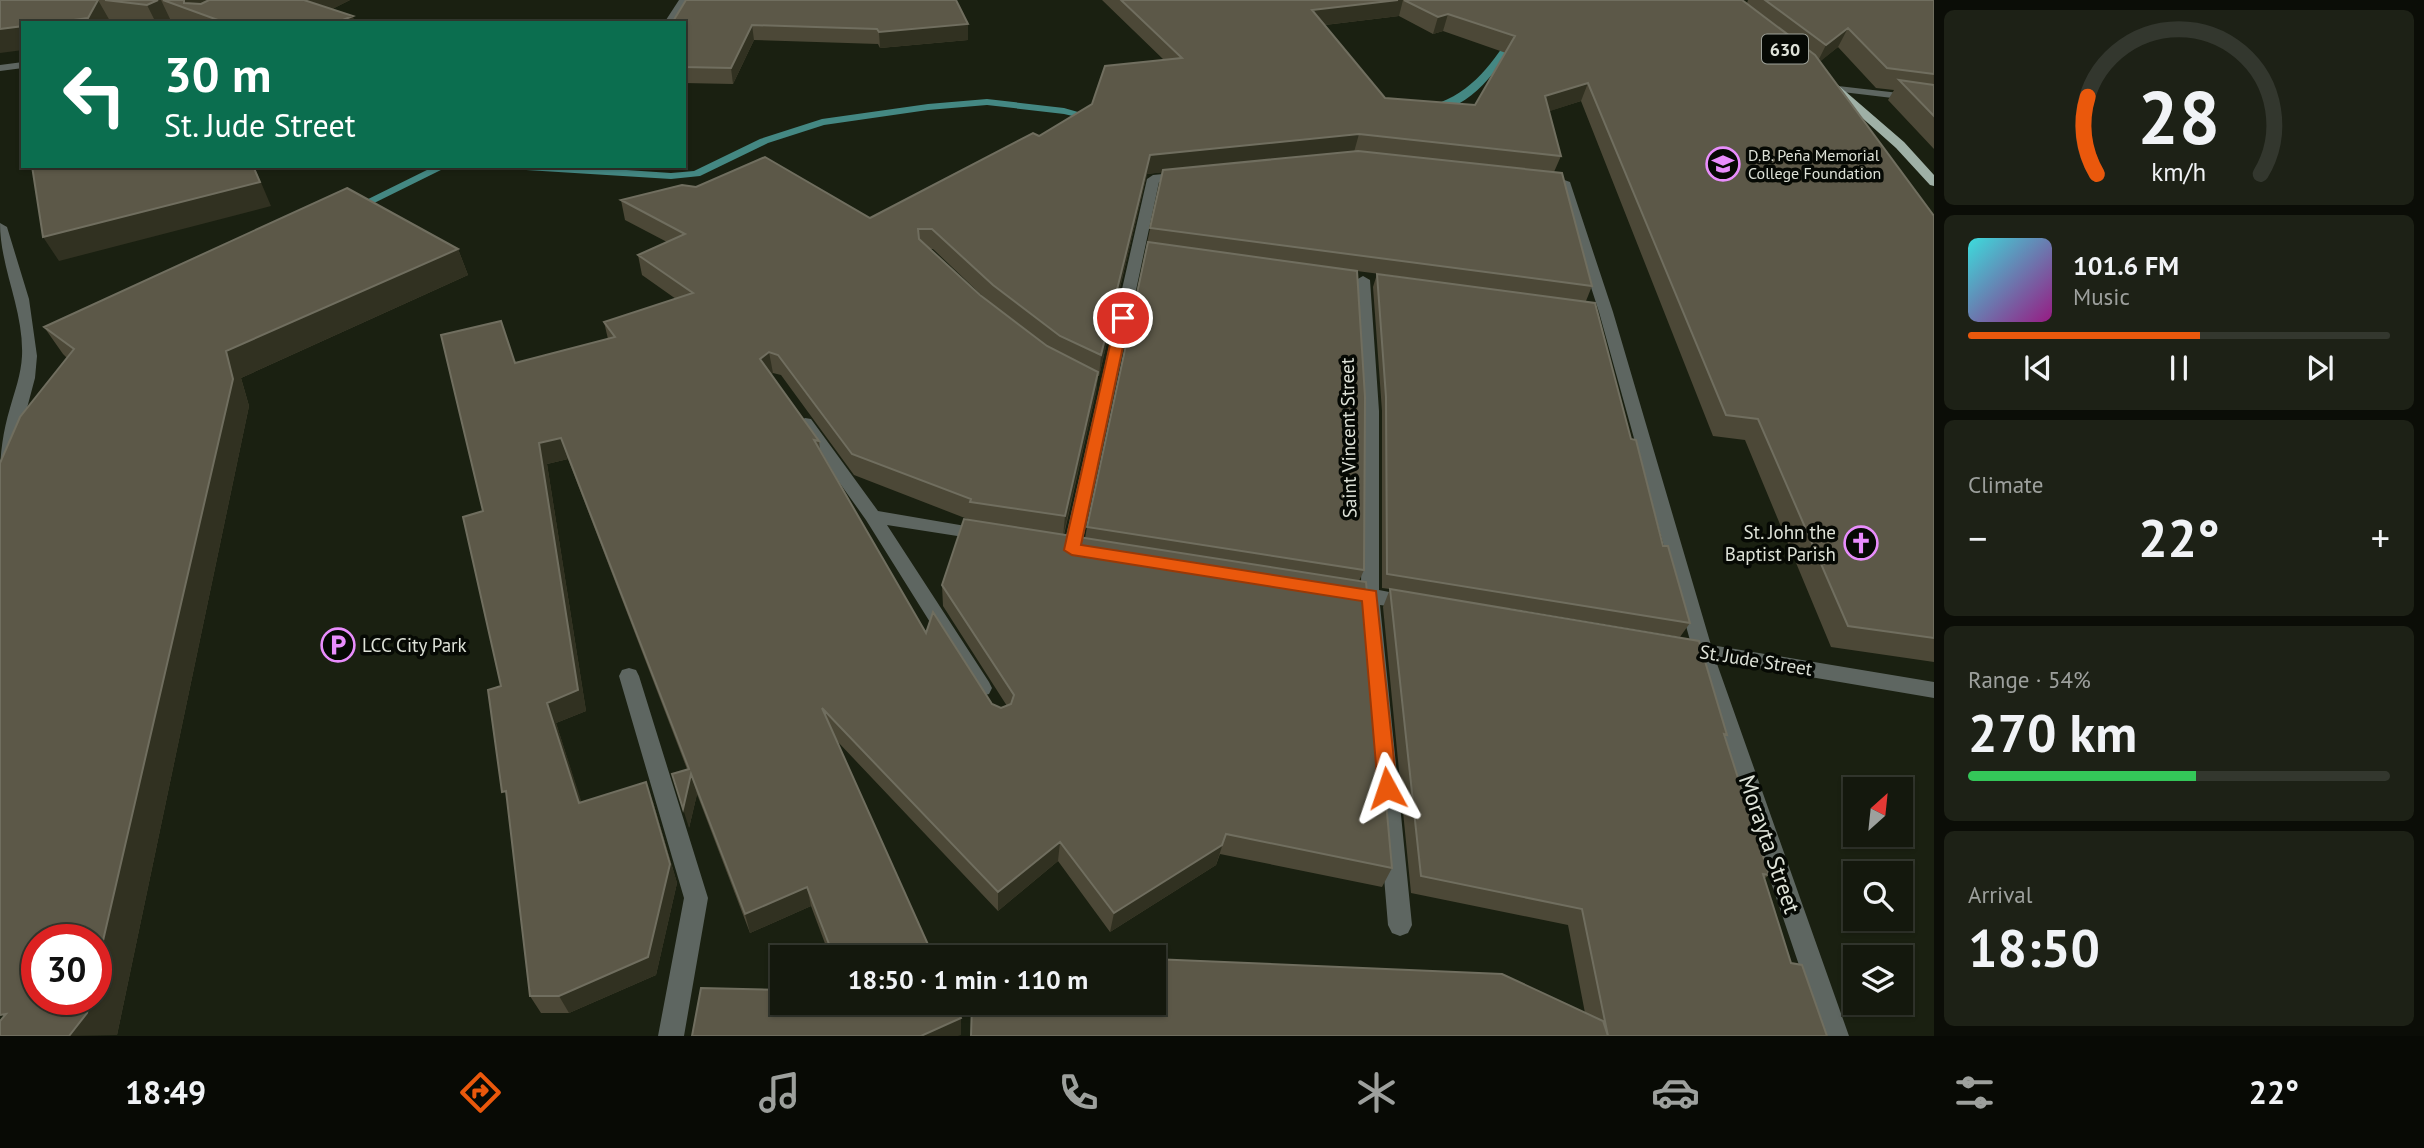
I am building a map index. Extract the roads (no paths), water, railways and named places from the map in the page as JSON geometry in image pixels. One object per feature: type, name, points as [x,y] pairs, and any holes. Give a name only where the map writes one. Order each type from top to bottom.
[{"type":"main road","name":"630","points":[[1817,73],[1899,145],[1934,182]]},
{"type":"street","points":[[669,21],[684,0]]},
{"type":"street","points":[[0,68],[21,65]]},
{"type":"street","points":[[1838,89],[1934,100]]},
{"type":"street","points":[[1072,549],[1102,386],[1144,249],[1153,179],[1193,175]]},
{"type":"street","name":"Morayta Street","points":[[1538,179],[1564,182],[1599,311],[1703,652],[1836,1036]]},
{"type":"street","points":[[0,227],[23,303],[29,347],[28,375],[21,390],[7,455],[0,472]]},
{"type":"street","name":"Saint Vincent Street","points":[[1363,280],[1371,411],[1370,596],[1400,925]]},
{"type":"street","points":[[799,414],[872,516],[994,706]]},
{"type":"street","points":[[872,516],[1006,538]]},
{"type":"street","points":[[1329,589],[1428,605]]},
{"type":"street","name":"St. Jude Street","points":[[1676,647],[1934,690]]},
{"type":"street","points":[[629,676],[696,898],[671,1036]]},
{"type":"waterway","points":[[1429,109],[1444,106],[1469,92],[1490,72],[1515,35]]},
{"type":"waterway","points":[[542,168],[671,176],[696,174],[764,141],[822,122],[928,107],[987,102],[1064,111],[1094,118]]},
{"type":"waterway","points":[[354,209],[440,168]]},
{"type":"place","name":"D.B. Peña Memorial College Foundation","points":[[1723,164]]},
{"type":"place","name":"St. John the Baptist Parish","points":[[1861,543]]},
{"type":"place","name":"LCC City Park","points":[[338,645]]}]
